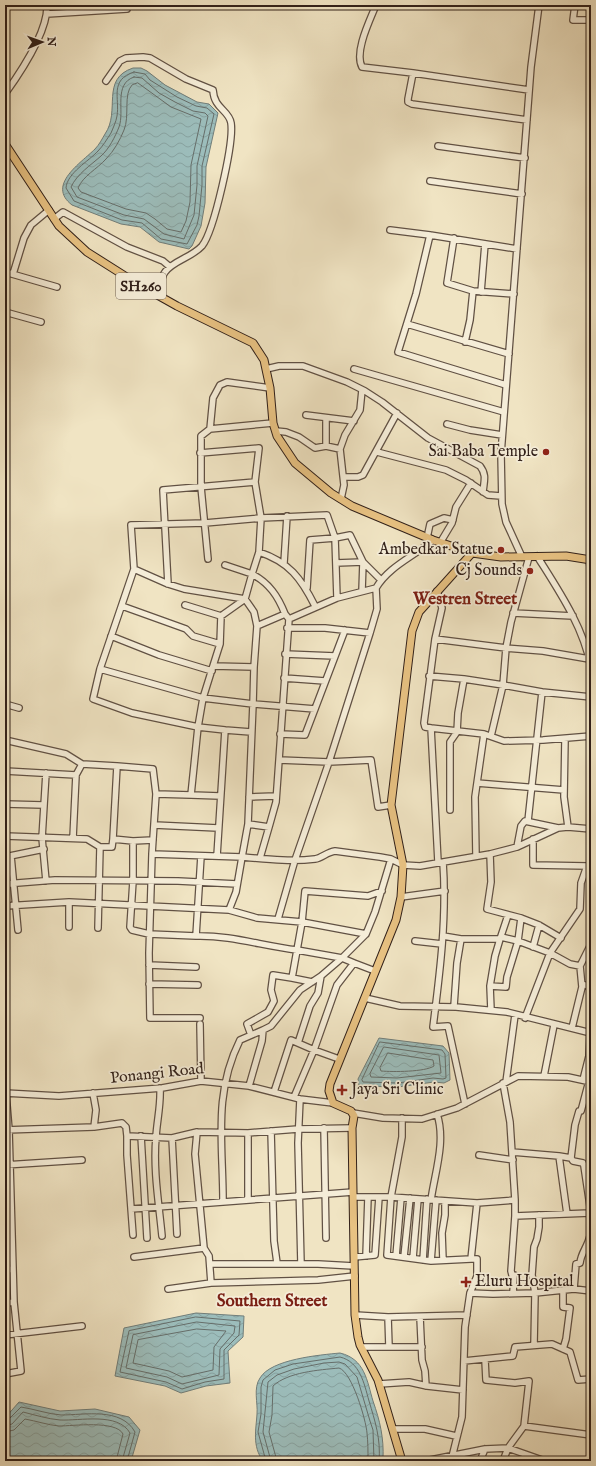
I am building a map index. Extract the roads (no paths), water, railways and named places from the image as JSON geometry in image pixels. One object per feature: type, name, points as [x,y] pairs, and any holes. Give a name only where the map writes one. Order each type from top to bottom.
[{"type":"main road","name":"SH260","points":[[5,144],[59,226],[87,252],[158,295],[253,343],[261,352],[266,368],[270,388],[273,423],[284,448],[295,463],[352,506],[433,540],[472,553]]},
{"type":"main road","points":[[402,1461],[380,1384],[361,1347],[355,1315],[352,1128],[354,1113],[333,1103],[329,1091],[339,1059],[396,920],[401,897],[403,865],[391,805],[412,631],[419,612],[472,553],[529,557],[566,556],[590,560]]},
{"type":"street","points":[[5,94],[32,53],[47,14],[47,5]]},
{"type":"street","points":[[376,5],[362,40],[360,65],[364,68],[413,73],[529,90]]},
{"type":"street","points":[[539,5],[529,90],[525,158],[502,435],[501,496],[506,522],[529,557],[567,602],[590,657],[591,667]]},
{"type":"street","points":[[575,5],[573,20],[591,20]]},
{"type":"street","points":[[47,14],[127,9]]},
{"type":"street","points":[[106,81],[120,61],[136,56],[150,58],[186,79],[213,90],[213,99],[230,118],[230,144],[214,218],[203,245],[192,256],[170,267],[164,273],[158,295]]},
{"type":"street","points":[[413,73],[408,99],[408,102],[412,104],[527,120]]},
{"type":"street","points":[[438,146],[525,158]]},
{"type":"street","points":[[430,181],[522,194]]},
{"type":"street","points":[[13,274],[24,238],[30,225],[49,210]]},
{"type":"street","points":[[54,219],[63,212],[94,228],[112,240],[163,261],[170,267]]},
{"type":"street","points":[[390,230],[454,238],[517,249]]},
{"type":"street","points":[[430,235],[407,324],[398,352],[506,385]]},
{"type":"street","points":[[454,238],[446,283],[473,291],[514,294]]},
{"type":"street","points":[[481,292],[485,244]]},
{"type":"street","points":[[5,272],[57,286]]},
{"type":"street","points":[[465,342],[470,320],[473,291]]},
{"type":"street","points":[[5,312],[40,322]]},
{"type":"street","points":[[407,324],[509,354]]},
{"type":"street","points":[[266,368],[280,366],[303,366],[346,382],[362,390],[397,413],[428,438],[480,466],[484,472],[485,478],[483,492]]},
{"type":"street","points":[[354,369],[504,412]]},
{"type":"street","points":[[210,428],[213,398],[220,384],[227,382],[270,388]]},
{"type":"street","points":[[341,499],[344,492],[344,477],[340,449],[345,435],[360,410],[362,390]]},
{"type":"street","points":[[344,477],[358,477],[363,475],[377,452],[397,413]]},
{"type":"street","points":[[306,415],[354,422]]},
{"type":"street","points":[[326,418],[326,446]]},
{"type":"street","points":[[208,559],[201,488],[201,436],[210,428],[273,423]]},
{"type":"street","points":[[447,424],[470,430],[502,435]]},
{"type":"street","points":[[276,431],[286,432],[299,437],[316,448],[326,446],[340,449]]},
{"type":"street","points":[[191,795],[198,727],[203,698],[220,644],[222,616],[245,598],[259,552],[261,518],[254,482],[259,448],[200,453]]},
{"type":"street","points":[[377,452],[446,470],[488,495],[501,496]]},
{"type":"street","points":[[168,584],[163,490],[201,488],[254,482]]},
{"type":"street","points":[[278,920],[295,860],[329,762],[370,633],[377,609],[376,588],[381,580],[401,563],[420,551],[453,520],[456,507],[470,483]]},
{"type":"street","points":[[251,732],[198,727],[145,716],[93,699],[100,669],[134,570],[131,525],[205,524],[261,518],[327,514],[335,538],[337,598]]},
{"type":"street","points":[[284,563],[287,516]]},
{"type":"street","points":[[433,540],[430,524],[444,518],[453,520]]},
{"type":"street","points":[[307,588],[310,540],[350,535],[363,562],[381,580]]},
{"type":"street","points":[[259,552],[284,563],[307,588],[315,606]]},
{"type":"street","points":[[491,736],[503,685],[506,648],[513,613],[529,557]]},
{"type":"street","points":[[590,560],[591,572]]},
{"type":"street","points":[[336,563],[363,562]]},
{"type":"street","points":[[362,591],[363,562]]},
{"type":"street","points":[[225,565],[252,574],[264,580],[272,589],[287,617],[276,796],[269,828],[260,858]]},
{"type":"street","points":[[134,570],[168,584],[198,592],[245,598],[254,612],[257,626],[248,824],[238,884],[229,910]]},
{"type":"street","points":[[257,626],[287,617],[337,598],[376,588]]},
{"type":"street","points":[[437,592],[442,608],[435,638],[429,676],[424,723],[426,726],[457,732],[484,734],[504,741],[565,739],[591,736]]},
{"type":"street","points":[[185,605],[222,616]]},
{"type":"street","points":[[122,606],[186,629],[193,636],[220,644]]},
{"type":"street","points":[[513,613],[573,616]]},
{"type":"street","points":[[287,628],[345,630],[370,633]]},
{"type":"street","points":[[280,734],[305,735],[345,630]]},
{"type":"street","points":[[111,636],[159,655],[212,668],[254,667]]},
{"type":"street","points":[[435,638],[506,648],[590,657]]},
{"type":"street","points":[[285,654],[335,656]]},
{"type":"street","points":[[100,669],[203,698],[315,709],[314,711]]},
{"type":"street","points":[[429,676],[464,679],[542,692],[591,697]]},
{"type":"street","points":[[284,678],[325,681]]},
{"type":"street","points":[[450,810],[450,742],[457,732],[464,679]]},
{"type":"street","points":[[528,821],[542,692]]},
{"type":"street","points":[[5,704],[19,708]]},
{"type":"street","points":[[431,728],[441,862],[445,891],[443,936],[433,1027],[448,1026],[465,1104]]},
{"type":"street","points":[[217,856],[225,730]]},
{"type":"street","points":[[476,856],[474,813],[484,734]]},
{"type":"street","points":[[565,739],[564,790],[568,827]]},
{"type":"street","points":[[5,740],[66,754],[82,764],[153,769],[156,794],[149,934],[150,1018],[200,1021],[201,1081]]},
{"type":"street","points":[[279,760],[329,762],[371,760],[378,807],[391,805]]},
{"type":"street","points":[[73,838],[76,776],[82,764]]},
{"type":"street","points":[[5,836],[87,839],[100,848],[112,847],[117,766]]},
{"type":"street","points":[[5,772],[46,773],[76,776]]},
{"type":"street","points":[[46,773],[42,838],[46,881]]},
{"type":"street","points":[[477,783],[531,786],[564,790]]},
{"type":"street","points":[[156,794],[220,796]]},
{"type":"street","points":[[249,796],[276,796]]},
{"type":"street","points":[[5,804],[43,805]]},
{"type":"street","points":[[516,847],[522,822],[528,821],[558,828]]},
{"type":"street","points":[[154,824],[218,828]]},
{"type":"street","points":[[248,824],[269,828]]},
{"type":"street","points":[[152,854],[295,860],[316,859],[335,851],[391,860],[403,865],[420,866],[490,854],[516,847],[558,828],[568,827],[591,829]]},
{"type":"street","points":[[526,1018],[531,999],[550,953],[580,909],[581,883],[589,865],[533,865],[533,839]]},
{"type":"street","points":[[113,840],[153,840]]},
{"type":"street","points":[[133,841],[131,929],[149,934],[216,936],[342,958],[375,971]]},
{"type":"street","points":[[98,928],[100,848]]},
{"type":"street","points":[[5,857],[44,849]]},
{"type":"street","points":[[490,854],[491,882],[486,909],[521,918],[540,925],[560,938]]},
{"type":"street","points":[[11,856],[18,930]]},
{"type":"street","points":[[196,936],[201,856]]},
{"type":"street","points":[[223,1201],[221,1100],[224,1083],[234,1052],[240,1040],[271,1026],[300,990],[321,976],[366,934],[382,891],[391,860]]},
{"type":"street","points":[[5,884],[46,881],[200,881],[238,884]]},
{"type":"street","points":[[292,978],[302,922],[305,891],[368,896],[382,891]]},
{"type":"street","points":[[401,897],[445,891]]},
{"type":"street","points":[[5,906],[16,904],[70,902],[229,910],[257,918],[302,922],[366,934]]},
{"type":"street","points":[[69,927],[70,902]]},
{"type":"street","points":[[491,1010],[490,986],[495,956],[508,915]]},
{"type":"street","points":[[490,986],[506,987],[507,978],[518,941],[521,918]]},
{"type":"street","points":[[533,947],[540,925]]},
{"type":"street","points":[[443,936],[462,939],[500,938],[518,941],[550,953],[570,964],[580,966]]},
{"type":"street","points":[[454,1006],[457,963],[462,939]]},
{"type":"street","points":[[414,941],[442,944]]},
{"type":"street","points":[[572,1028],[580,1002],[582,984],[580,966],[591,944]]},
{"type":"street","points":[[294,1096],[314,1050],[337,986],[354,963]]},
{"type":"street","points":[[149,965],[196,967]]},
{"type":"street","points":[[251,1035],[246,1024],[268,1012],[274,1001],[271,990],[273,975],[312,982]]},
{"type":"street","points":[[298,1043],[310,1006],[318,993],[321,976]]},
{"type":"street","points":[[149,984],[198,985]]},
{"type":"street","points":[[582,984],[591,987]]},
{"type":"street","points":[[365,998],[400,1006],[454,1006],[507,1012],[526,1018],[591,1033],[588,1081],[581,1111],[579,1111],[575,1125],[571,1158]]},
{"type":"street","points":[[513,1293],[514,1275],[512,1275],[511,1271],[515,1200],[513,1160],[504,1082],[515,1015]]},
{"type":"street","points":[[544,1076],[554,1025]]},
{"type":"street","points":[[249,1086],[262,1041],[263,1030]]},
{"type":"street","points":[[274,1092],[291,1040],[339,1059]]},
{"type":"street","points":[[354,1113],[383,1118],[422,1119],[465,1104],[504,1082],[518,1076],[568,1077],[588,1081]]},
{"type":"street","name":"Ponangi Road","points":[[6,1093],[59,1096],[160,1088],[201,1081],[249,1086],[294,1096],[300,1099],[333,1103]]},
{"type":"street","points":[[160,1088],[161,1104],[156,1137],[159,1207],[162,1236]]},
{"type":"street","points":[[5,1374],[21,1371],[14,1302],[13,1269],[8,1237],[6,1093]]},
{"type":"street","points":[[93,1093],[96,1110],[94,1127]]},
{"type":"street","points":[[300,1099],[298,1129],[301,1264]]},
{"type":"street","points":[[423,1260],[439,1156],[441,1126],[437,1114]]},
{"type":"street","points":[[387,1255],[391,1197],[402,1137],[402,1118]]},
{"type":"street","points":[[7,1130],[94,1127],[122,1123],[126,1127],[127,1136],[127,1161],[132,1235]]},
{"type":"street","points":[[324,1128],[324,1195],[326,1238]]},
{"type":"street","points":[[127,1136],[172,1138],[198,1132],[248,1133],[298,1129],[352,1128]]},
{"type":"street","points":[[271,1131],[274,1241],[277,1263]]},
{"type":"street","points":[[198,1132],[195,1154],[199,1203],[204,1248],[207,1251],[210,1264],[211,1283]]},
{"type":"street","points":[[248,1133],[248,1200]]},
{"type":"street","points":[[141,1136],[147,1238]]},
{"type":"street","points":[[172,1138],[177,1234]]},
{"type":"street","points":[[512,1152],[559,1156],[571,1158],[573,1161],[583,1163],[590,1213],[591,1233],[581,1254],[580,1263],[576,1264],[574,1289]]},
{"type":"street","points":[[479,1155],[513,1160]]},
{"type":"street","points":[[559,1156],[567,1214]]},
{"type":"street","points":[[7,1165],[82,1160]]},
{"type":"street","points":[[131,1209],[223,1201],[324,1195],[353,1195],[478,1203],[515,1200]]},
{"type":"street","points":[[366,1256],[368,1197]]},
{"type":"street","points":[[375,1255],[379,1197]]},
{"type":"street","points":[[396,1256],[401,1198]]},
{"type":"street","points":[[404,1257],[410,1198]]},
{"type":"street","points":[[413,1258],[418,1199]]},
{"type":"street","points":[[431,1261],[432,1200]]},
{"type":"street","points":[[443,1260],[442,1233],[445,1215],[445,1201]]},
{"type":"street","points":[[471,1259],[478,1203]]},
{"type":"street","points":[[515,1216],[590,1213]]},
{"type":"street","points":[[534,1345],[535,1293],[532,1275],[534,1247],[539,1227],[539,1215]]},
{"type":"street","points":[[134,1257],[204,1248]]},
{"type":"street","points":[[354,1257],[387,1255],[431,1261],[477,1259],[477,1276],[470,1293],[467,1316],[462,1417],[456,1436],[452,1458]]},
{"type":"street","points":[[210,1264],[277,1263],[354,1266]]},
{"type":"street","points":[[5,1270],[13,1269]]},
{"type":"street","points":[[168,1289],[211,1283],[318,1280],[355,1276]]},
{"type":"street","points":[[470,1293],[535,1293],[574,1289],[591,1292]]},
{"type":"street","points":[[563,1290],[563,1307],[570,1308],[566,1339],[563,1349]]},
{"type":"street","points":[[5,1303],[14,1302]]},
{"type":"street","points":[[355,1315],[388,1317],[467,1316]]},
{"type":"street","points":[[388,1317],[389,1347]]},
{"type":"street","points":[[420,1317],[426,1386]]},
{"type":"street","points":[[5,1336],[82,1326]]},
{"type":"street","points":[[464,1361],[513,1356],[515,1347],[552,1344],[570,1352],[578,1380],[591,1379]]},
{"type":"street","points":[[361,1347],[422,1347]]},
{"type":"street","points":[[485,1360],[486,1380],[515,1383],[529,1381],[524,1426],[508,1448],[504,1461]]},
{"type":"street","points":[[380,1384],[408,1382],[426,1386],[463,1390]]},
{"type":"street","points":[[524,1426],[591,1434]]},
{"type":"street","points":[[393,1429],[425,1429],[456,1436]]},
{"type":"street","points":[[425,1461],[452,1458],[484,1449],[508,1448],[545,1461]]},
{"type":"street","points":[[480,1461],[484,1449]]},
{"type":"water","points":[[591,58],[591,193],[589,72]]},
{"type":"water","points":[[133,68],[141,68],[147,71],[165,85],[197,102],[209,104],[218,113],[206,167],[205,203],[201,226],[192,246],[189,249],[159,242],[140,227],[121,224],[72,205],[65,197],[63,190],[64,182],[68,175],[96,147],[109,125],[114,88],[117,80],[123,73]]},
{"type":"water","points":[[379,1038],[443,1046],[449,1053],[450,1080],[444,1083],[434,1082],[398,1087],[359,1086],[358,1079]]},
{"type":"water","points":[[196,1313],[244,1316],[243,1337],[228,1351],[230,1383],[206,1386],[181,1393],[165,1386],[115,1376],[124,1328]]},
{"type":"water","points":[[340,1353],[355,1360],[364,1372],[367,1379],[381,1430],[383,1459],[381,1461],[263,1461],[257,1450],[256,1444],[256,1391],[260,1378],[274,1366],[285,1362]]},
{"type":"water","points":[[19,1402],[60,1411],[95,1409],[129,1417],[140,1430],[131,1461],[5,1461],[5,1418]]},
{"type":"place","name":"Sai Baba Temple","points":[[546,452]]},
{"type":"place","name":"Ambedkar Statue","points":[[501,550]]},
{"type":"place","name":"Cj Sounds","points":[[530,571]]},
{"type":"place","name":"Jaya Sri Clinic","points":[[342,1090]]},
{"type":"place","name":"Eluru Hospital","points":[[466,1282]]},
{"type":"district","name":"Westren Street","points":[[465,599]]},
{"type":"district","name":"Southern Street","points":[[272,1301]]}]
